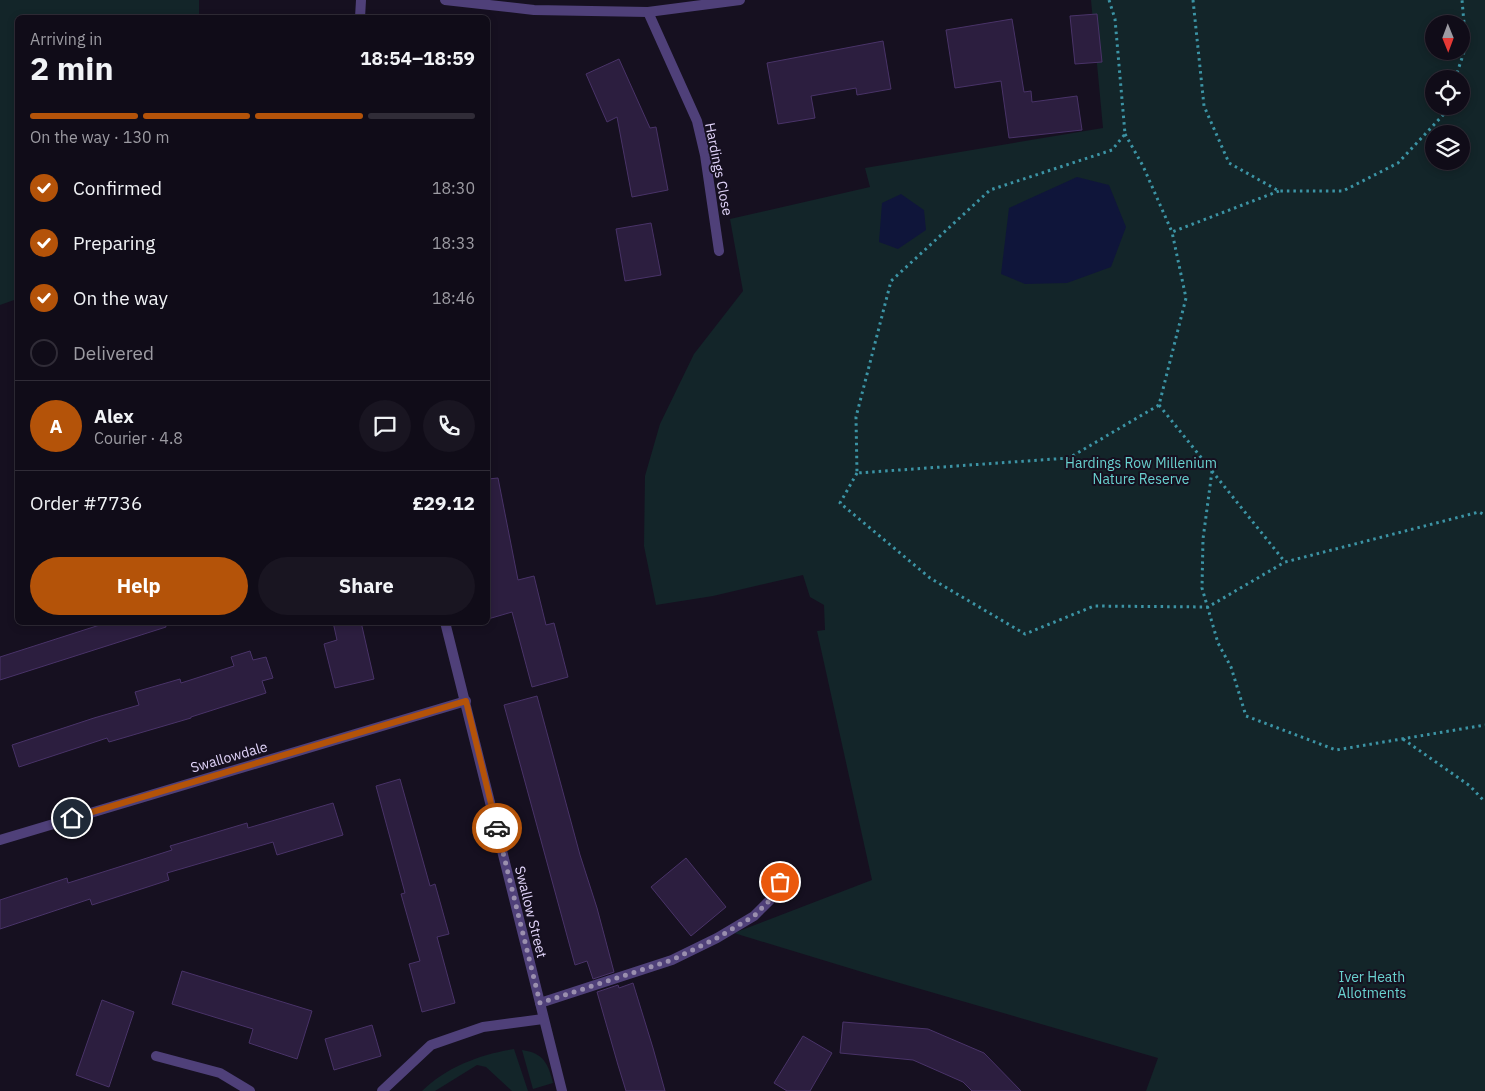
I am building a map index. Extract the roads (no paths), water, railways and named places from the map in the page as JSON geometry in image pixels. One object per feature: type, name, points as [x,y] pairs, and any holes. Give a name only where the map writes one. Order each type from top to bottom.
[{"type":"street","points":[[360,15],[361,0]]},
{"type":"street","points":[[445,0],[534,10],[648,12],[740,0]]},
{"type":"street","name":"Hardings Close","points":[[648,12],[697,121],[705,156],[719,251]]},
{"type":"street","name":"Swallow Street","points":[[446,625],[562,1091]]},
{"type":"street","name":"Swallowdale","points":[[0,840],[466,701]]},
{"type":"street","points":[[540,1003],[672,960],[717,938],[754,916],[772,898],[780,882]]},
{"type":"street","points":[[382,1091],[432,1045],[483,1027],[543,1019]]},
{"type":"street","points":[[156,1056],[220,1073],[250,1091]]},
{"type":"park label","name":"Hardings Row Millenium Nature Reserve","points":[[1141,472]]},
{"type":"park label","name":"Iver Heath Allotments","points":[[1372,986]]}]
